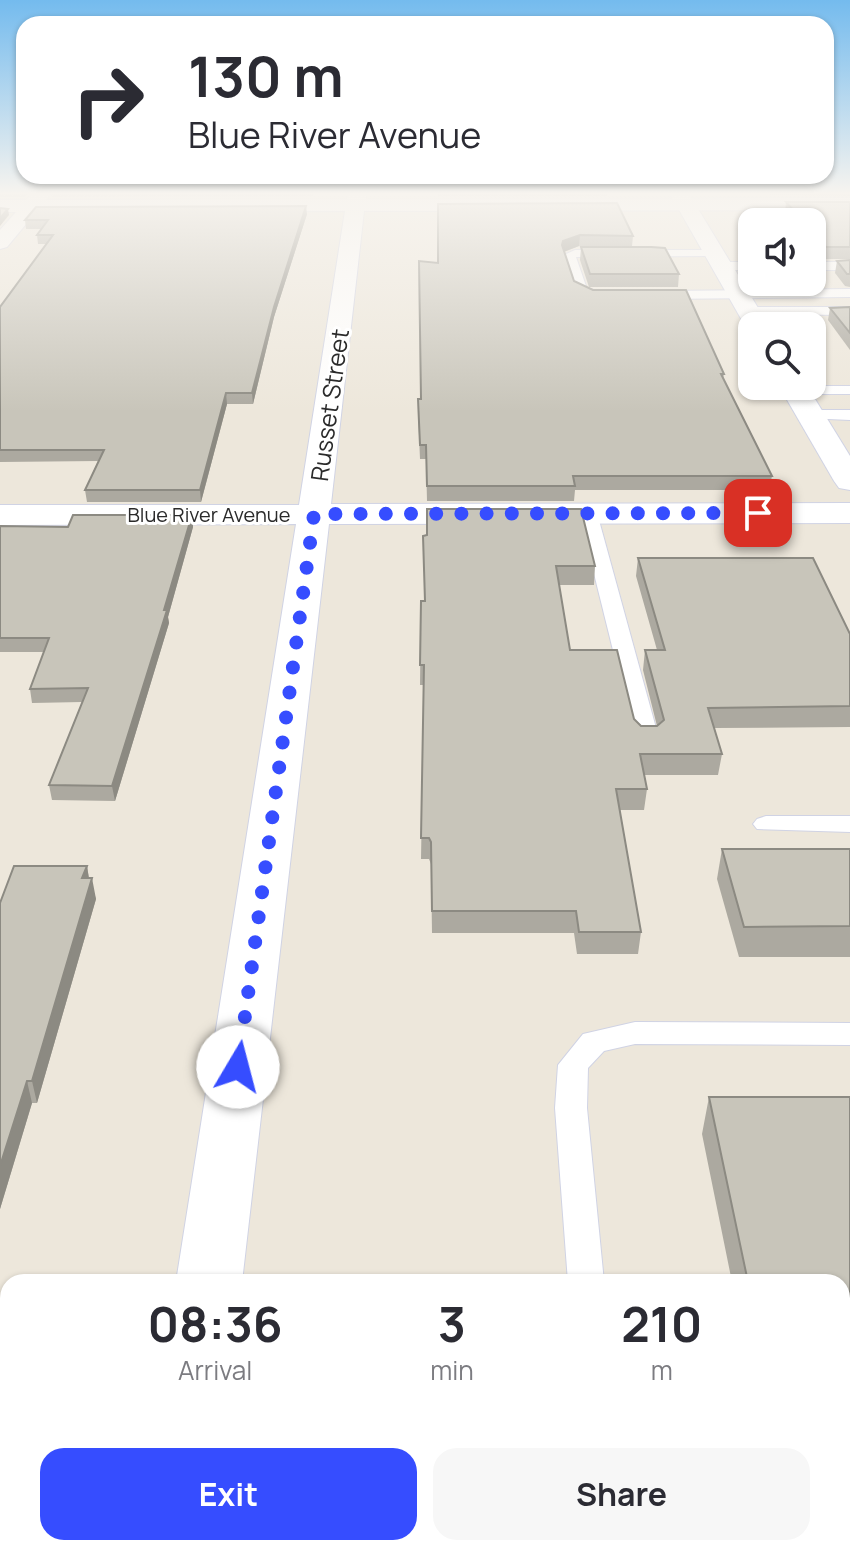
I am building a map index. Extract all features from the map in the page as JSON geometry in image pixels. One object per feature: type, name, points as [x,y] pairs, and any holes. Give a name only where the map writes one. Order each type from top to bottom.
[{"type":"street","name":"Russet Street","points":[[210,1274],[348,267]]},
{"type":"street","points":[[722,267],[748,310]]},
{"type":"street","points":[[802,400],[850,481]]},
{"type":"street","name":"Blue River Avenue","points":[[0,515],[850,513]]},
{"type":"lane","points":[[574,267],[582,292],[623,295]]},
{"type":"lane","points":[[826,293],[850,293]]},
{"type":"lane","points":[[639,295],[748,310],[850,311]]},
{"type":"lane","points":[[748,310],[808,296]]},
{"type":"lane","points":[[826,389],[850,390]]},
{"type":"lane","points":[[811,415],[850,415]]},
{"type":"lane","points":[[588,513],[647,739]]},
{"type":"lane","points":[[766,824],[850,824]]},
{"type":"lane","points":[[585,1274],[571,1108],[573,1065],[594,1042],[635,1033],[850,1034]]},
{"type":"building","points":[[30,267],[287,267],[252,393],[226,393],[200,490],[85,490],[104,450],[0,450],[0,307]]},
{"type":"building","points":[[419,267],[569,267],[574,281],[593,290],[686,290],[724,374],[721,374],[772,476],[573,476],[575,486],[427,486],[426,445],[420,445],[418,399],[421,399]]},
{"type":"building","points":[[588,267],[675,267],[679,274],[590,274]]},
{"type":"building","points":[[841,267],[850,267],[850,274]]},
{"type":"building","points":[[850,307],[850,333],[830,308]]},
{"type":"building","points":[[427,509],[581,509],[595,566],[556,566],[570,650],[617,650],[634,719],[641,726],[657,726],[664,720],[645,650],[665,650],[638,558],[813,558],[850,634],[850,706],[708,708],[722,754],[640,754],[647,789],[616,789],[641,932],[579,932],[576,911],[432,911],[431,842],[429,838],[421,838],[424,665],[420,665],[421,601],[425,601],[423,536],[427,535]]},
{"type":"building","points":[[73,515],[192,515],[164,610],[167,610],[112,786],[49,785],[88,688],[30,689],[49,638],[0,638],[0,526],[68,527]]},
{"type":"building","points":[[722,849],[850,849],[850,926],[744,927]]},
{"type":"building","points":[[14,866],[87,866],[82,878],[92,878],[32,1081],[27,1081],[0,1166],[0,903]]},
{"type":"building","points":[[709,1097],[850,1097],[850,1274],[746,1274]]},
{"type":"route","points":[[238,1067],[314,514],[758,513]]}]
